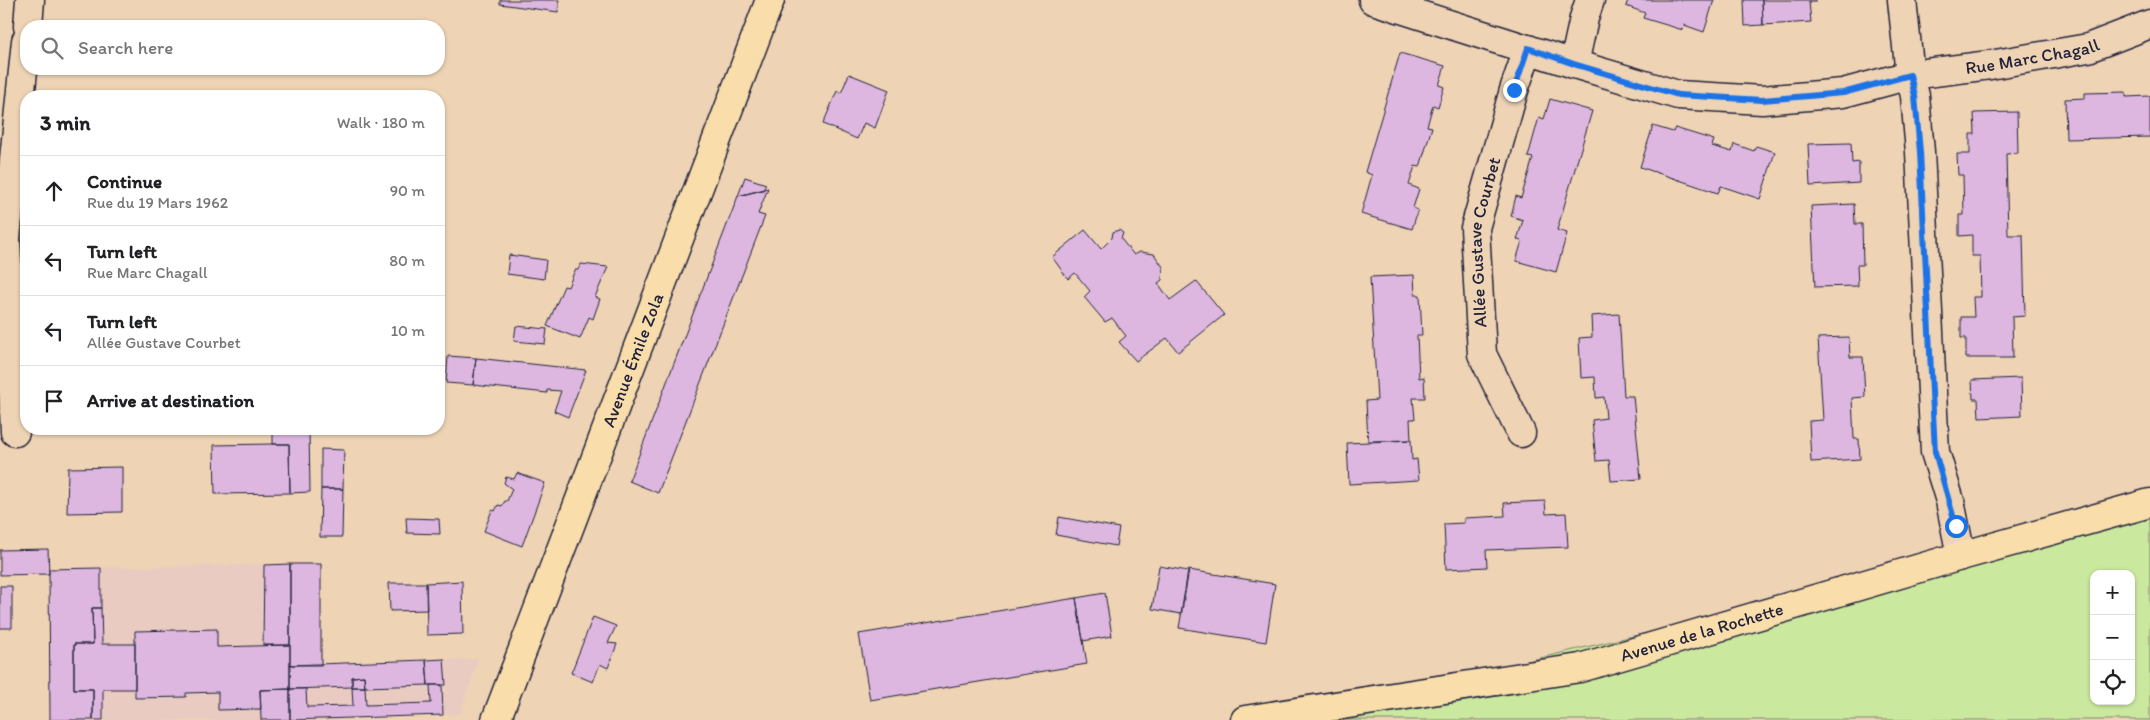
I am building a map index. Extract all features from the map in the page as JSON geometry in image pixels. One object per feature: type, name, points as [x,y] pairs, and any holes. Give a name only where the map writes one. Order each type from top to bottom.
[{"type":"main road","name":"Avenue Émile Zola","points":[[496,720],[770,0]]},
{"type":"main road","name":"Avenue de la Rochette","points":[[1246,720],[1580,668],[1961,556],[2150,504]]},
{"type":"street","points":[[28,20],[30,0]]},
{"type":"street","name":"Rue Marc Chagall","points":[[1373,0],[1678,95],[1762,100],[1843,93],[1910,75],[2088,48],[2150,24]]},
{"type":"street","points":[[1574,64],[1590,0]]},
{"type":"street","points":[[1902,0],[1910,75],[1915,96],[1920,152],[1935,452],[1950,501],[1961,556]]},
{"type":"street","name":"Allée Gustave Courbet","points":[[1521,433],[1482,354],[1475,228],[1514,90],[1528,48]]},
{"type":"street","points":[[20,90],[22,75]]},
{"type":"street","points":[[15,432],[3,238],[20,92]]},
{"type":"shaded area","points":[[290,564],[290,645],[321,665],[478,659],[460,714],[326,720],[50,720],[49,569]]},
{"type":"green space","points":[[2150,514],[2150,720],[1279,720]]},
{"type":"building","points":[[500,0],[559,0],[558,12],[500,4]]},
{"type":"building","points":[[1628,0],[1714,0],[1704,32],[1684,25],[1683,30],[1643,18],[1645,13],[1626,6]]},
{"type":"building","points":[[1744,0],[1762,0],[1763,25],[1745,26]]},
{"type":"building","points":[[1762,0],[1815,0],[1815,2],[1809,2],[1811,22],[1763,25]]},
{"type":"building","points":[[1400,53],[1445,66],[1439,85],[1444,87],[1438,107],[1433,105],[1427,126],[1432,127],[1420,167],[1415,166],[1409,185],[1419,189],[1413,208],[1418,210],[1412,229],[1361,214],[1372,175],[1365,172]]},
{"type":"building","points":[[849,74],[889,90],[875,128],[864,123],[857,139],[823,124],[837,91],[841,93]]},
{"type":"building","points":[[2126,92],[2126,97],[2150,96],[2150,137],[2066,139],[2065,99],[2085,98],[2085,93]]},
{"type":"building","points":[[1550,99],[1592,111],[1557,230],[1567,233],[1556,272],[1516,261],[1522,241],[1517,240],[1523,220],[1511,216],[1516,196],[1521,198],[1533,158],[1528,157],[1539,117],[1544,119]]},
{"type":"building","points":[[2017,112],[2018,153],[2006,154],[2008,235],[2023,235],[2025,316],[2012,317],[2013,358],[1966,358],[1966,338],[1961,338],[1961,317],[1974,317],[1973,297],[1981,297],[1980,256],[1972,256],[1972,235],[1959,236],[1959,215],[1964,215],[1963,175],[1958,175],[1957,154],[1970,154],[1970,134],[1975,134],[1974,113]]},
{"type":"building","points":[[1653,126],[1673,132],[1675,128],[1714,140],[1712,146],[1732,152],[1734,144],[1754,151],[1756,146],[1775,152],[1760,199],[1721,186],[1718,193],[1640,167]]},
{"type":"building","points":[[1851,143],[1852,163],[1859,162],[1859,183],[1810,186],[1808,144]]},
{"type":"building","points":[[745,177],[766,184],[763,190],[738,196]]},
{"type":"building","points":[[768,188],[758,214],[765,216],[658,493],[629,481],[738,196]]},
{"type":"building","points":[[1854,204],[1855,224],[1862,224],[1863,265],[1857,265],[1858,286],[1815,287],[1811,206]]},
{"type":"building","points":[[1085,230],[1101,249],[1112,238],[1113,232],[1119,230],[1123,233],[1121,239],[1134,255],[1140,252],[1154,254],[1163,267],[1162,280],[1158,283],[1170,300],[1196,281],[1224,315],[1178,352],[1167,338],[1136,361],[1119,342],[1126,336],[1112,318],[1105,322],[1084,297],[1090,291],[1075,273],[1068,279],[1052,257]]},
{"type":"building","points":[[509,255],[546,260],[544,279],[507,274]]},
{"type":"building","points":[[581,264],[608,267],[595,297],[600,299],[593,319],[589,317],[580,339],[547,326],[564,286],[568,287],[575,270],[578,270]]},
{"type":"building","points":[[1414,275],[1415,295],[1420,295],[1422,336],[1417,336],[1419,378],[1424,377],[1425,398],[1413,398],[1415,419],[1410,419],[1411,440],[1368,441],[1366,401],[1377,400],[1370,277]]},
{"type":"building","points":[[1619,314],[1624,396],[1633,396],[1641,479],[1611,481],[1609,460],[1596,461],[1592,420],[1606,418],[1604,397],[1596,398],[1595,377],[1581,378],[1579,338],[1592,337],[1591,316]]},
{"type":"building","points":[[516,326],[547,329],[545,344],[514,341]]},
{"type":"building","points":[[1849,337],[1850,357],[1863,357],[1865,397],[1852,398],[1854,439],[1859,439],[1860,459],[1811,462],[1809,421],[1823,420],[1818,338]]},
{"type":"building","points":[[448,356],[476,358],[473,385],[446,383]]},
{"type":"building","points":[[476,358],[586,370],[568,417],[554,411],[561,391],[547,390],[547,393],[473,385]]},
{"type":"building","points":[[2021,378],[2022,416],[1979,418],[1978,399],[1973,399],[1972,380]]},
{"type":"building","points":[[273,435],[309,435],[310,492],[290,493],[289,444],[273,444]]},
{"type":"building","points":[[1411,440],[1412,460],[1417,459],[1419,480],[1349,484],[1347,443]]},
{"type":"building","points":[[289,444],[290,493],[215,494],[214,445]]},
{"type":"building","points":[[321,449],[344,450],[343,489],[321,489]]},
{"type":"building","points":[[122,467],[122,512],[67,513],[68,468]]},
{"type":"building","points":[[517,473],[545,483],[522,546],[484,531],[492,510],[495,511],[498,505],[502,506],[507,501],[512,489],[504,483],[506,477],[514,479]]},
{"type":"building","points":[[321,489],[343,489],[342,537],[320,537]]},
{"type":"building","points":[[1545,501],[1546,514],[1566,513],[1568,547],[1486,550],[1487,567],[1446,569],[1444,524],[1464,523],[1464,518],[1505,516],[1504,503]]},
{"type":"building","points":[[1059,517],[1119,528],[1116,546],[1056,535]]},
{"type":"building","points":[[406,518],[439,519],[440,534],[407,533]]},
{"type":"building","points":[[48,549],[49,574],[0,575],[0,550]]},
{"type":"building","points":[[290,564],[290,645],[263,645],[264,565]]},
{"type":"building","points":[[290,564],[321,564],[321,665],[290,665]]},
{"type":"building","points":[[1159,566],[1188,571],[1181,614],[1152,609]]},
{"type":"building","points":[[101,568],[101,608],[92,608],[93,644],[74,644],[74,689],[93,689],[93,720],[50,720],[49,569]]},
{"type":"building","points":[[1189,570],[1275,584],[1266,642],[1179,628]]},
{"type":"building","points":[[462,581],[463,634],[427,635],[426,583]]},
{"type":"building","points":[[389,583],[426,583],[427,610],[390,611]]},
{"type":"building","points":[[0,586],[12,586],[12,628],[0,628]]},
{"type":"building","points":[[1105,593],[1112,636],[1083,641],[1076,598]]},
{"type":"building","points":[[1076,598],[1087,664],[870,700],[859,634]]},
{"type":"building","points":[[92,608],[101,608],[102,644],[135,644],[135,689],[103,689],[103,720],[93,720],[93,689],[74,689],[74,644],[93,644]]},
{"type":"building","points":[[593,617],[616,626],[608,643],[617,644],[608,668],[600,664],[593,682],[571,673]]},
{"type":"building","points":[[217,629],[217,647],[290,645],[290,689],[260,690],[261,709],[218,710],[218,692],[186,693],[186,697],[135,698],[135,631]]},
{"type":"building","points":[[444,659],[446,685],[428,685],[426,660]]},
{"type":"building","points":[[426,660],[428,685],[365,687],[364,676],[352,677],[352,687],[290,689],[290,665]]},
{"type":"building","points":[[364,676],[365,687],[352,687],[352,677]]},
{"type":"building","points":[[430,685],[442,685],[443,715],[290,720],[290,689],[306,689],[307,707],[353,706],[352,687],[365,687],[366,705],[431,703]]},
{"type":"building","points":[[290,689],[290,720],[261,720],[260,690]]},
{"type":"route","points":[[1514,90],[1528,48],[1574,64],[1678,95],[1762,100],[1843,93],[1910,75],[1915,96],[1920,152],[1935,452],[1956,526]]}]
